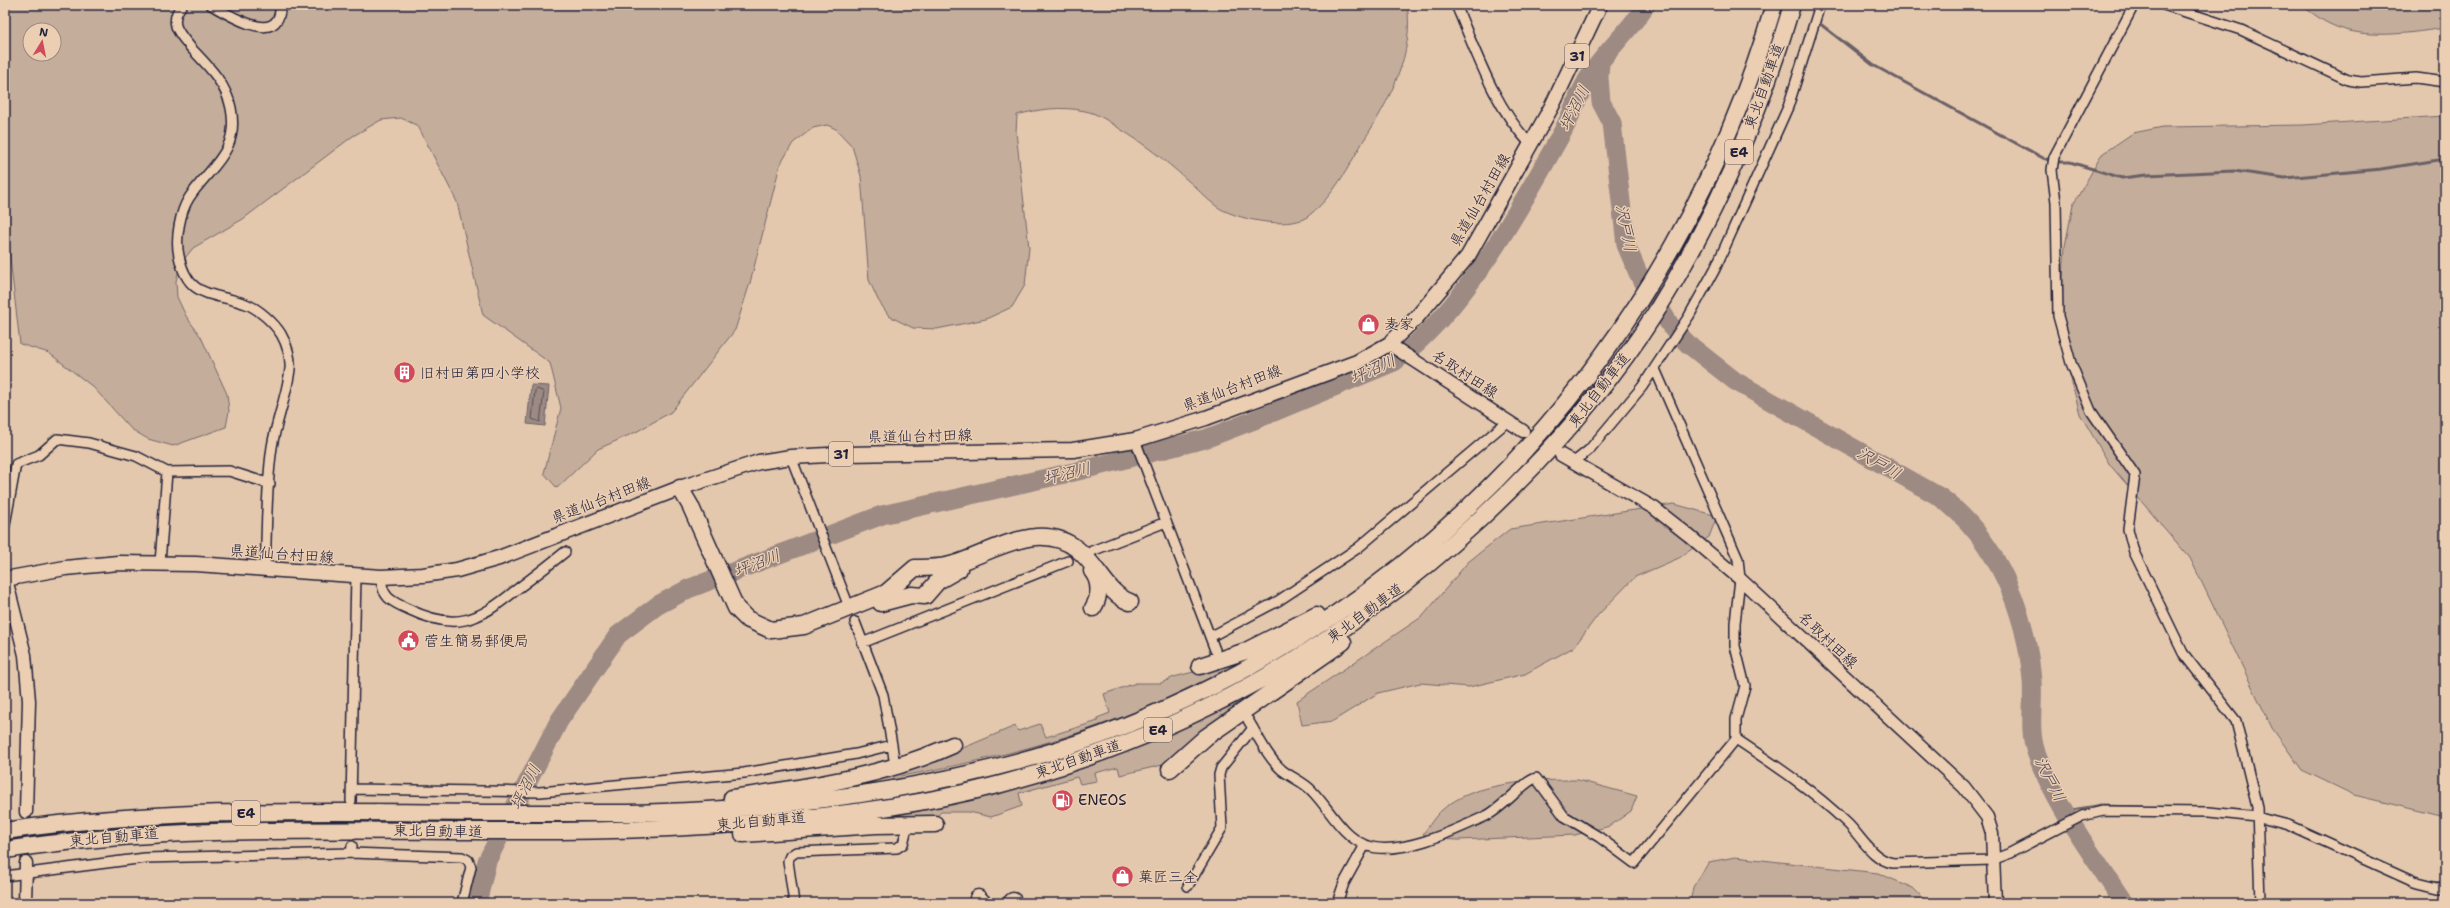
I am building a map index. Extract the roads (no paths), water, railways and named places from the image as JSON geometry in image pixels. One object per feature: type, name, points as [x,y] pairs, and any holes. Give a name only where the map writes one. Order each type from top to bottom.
[{"type":"highway","name":"東北自動車道","points":[[5,850],[106,837],[168,833],[301,830],[522,833],[719,825],[806,818],[945,796],[996,785],[1051,769],[1161,729],[1213,706],[1264,680],[1316,647],[1395,593],[1467,521],[1592,372],[1639,303],[1674,246],[1722,152],[1750,81],[1774,5]]},
{"type":"highway","name":"東北自動車道","points":[[5,831],[94,820],[170,815],[547,813],[722,809],[801,801],[877,791],[941,779],[1046,753],[1152,714],[1254,666],[1300,638],[1382,582],[1516,485],[1570,427],[1650,321],[1688,257],[1742,145],[1766,83],[1792,5]]},
{"type":"highway","points":[[680,488],[690,505],[710,564],[726,598],[742,623],[753,631],[766,636],[784,638],[806,633],[899,597],[911,595],[925,596],[945,577],[1006,550],[1024,545],[1050,543],[1070,550],[1088,565],[1096,576],[1098,599],[1092,608]]},
{"type":"highway","points":[[1200,666],[1246,652],[1320,613],[1380,572],[1427,534],[1467,521]]},
{"type":"highway","points":[[1170,769],[1206,737],[1302,672],[1391,605],[1442,563],[1467,521]]},
{"type":"highway","points":[[726,598],[747,619],[760,626],[780,631],[804,626],[886,593],[915,568],[933,570],[954,564],[1015,540],[1051,537],[1065,541],[1078,549],[1093,563],[1110,588],[1123,599],[1130,602]]},
{"type":"highway","points":[[547,813],[715,800],[792,790],[860,777],[904,765],[953,745]]},
{"type":"highway","points":[[545,832],[596,840],[765,833],[896,824],[935,824]]},
{"type":"main road","name":"県道仙台村田線","points":[[5,577],[65,568],[111,564],[160,563],[356,576],[381,577],[423,575],[457,570],[498,558],[680,488],[759,462],[791,456],[1073,450],[1136,444],[1357,362],[1391,345],[1417,317],[1468,256],[1531,145],[1582,47],[1600,5]]},
{"type":"main road","name":"名取村田線","points":[[1391,345],[1523,431]]},
{"type":"main road","name":"名取村田線","points":[[1561,455],[1654,508],[1740,579],[1964,788],[1987,817],[1992,833],[1995,903]]},
{"type":"main road","points":[[5,577],[25,655],[29,701],[26,812]]},
{"type":"main road","points":[[25,903],[26,867]]},
{"type":"street","points":[[182,5],[175,18],[176,26],[181,36],[221,82],[231,108],[232,121],[228,146],[220,162],[189,198],[182,217],[179,255],[191,282],[200,292],[247,305],[267,318],[281,334],[289,352],[290,368],[272,446],[265,570]]},
{"type":"street","points":[[211,5],[258,27],[274,24],[277,20],[281,5]]},
{"type":"street","points":[[1456,5],[1493,91],[1514,126],[1531,145]]},
{"type":"street","points":[[1574,462],[1589,450],[1642,387],[1689,316],[1715,269],[1766,161],[1788,107],[1820,5]]},
{"type":"street","points":[[2134,5],[2053,161],[2056,202],[2058,316],[2072,363],[2091,411],[2134,475],[2128,529],[2134,552],[2183,653],[2236,721],[2257,813],[2260,903]]},
{"type":"street","points":[[2164,5],[2241,30],[2348,80],[2361,82],[2416,78],[2445,82]]},
{"type":"street","points":[[1248,720],[1283,770],[1311,789],[1342,828],[1365,845],[1390,850],[1458,828],[1488,815],[1508,801],[1529,780],[1536,778],[1564,816],[1599,837],[1634,863],[1736,739],[1736,719],[1745,686],[1735,646],[1735,623],[1740,579],[1738,559],[1655,369]]},
{"type":"street","points":[[1210,637],[1278,601],[1358,548],[1508,421]]},
{"type":"street","points":[[5,525],[16,464],[39,455],[57,439],[89,443],[136,456],[167,472],[229,471],[270,484]]},
{"type":"street","points":[[1136,444],[1214,650]]},
{"type":"street","points":[[791,456],[826,542],[846,598]]},
{"type":"street","points":[[160,563],[167,472]]},
{"type":"street","points":[[1092,551],[1166,522]]},
{"type":"street","points":[[381,577],[382,588],[386,597],[427,618],[457,622],[476,618],[495,608],[565,552]]},
{"type":"street","points":[[862,643],[1068,561]]},
{"type":"street","points":[[351,801],[356,576]]},
{"type":"street","points":[[855,622],[882,695],[894,759]]},
{"type":"street","points":[[1188,886],[1222,828],[1219,775],[1221,768],[1254,728]]},
{"type":"street","points":[[1736,739],[1814,793],[1852,827],[1882,861],[1893,863],[1992,860],[2008,854],[2064,824],[2082,816],[2102,811],[2125,810],[2257,813],[2332,844],[2363,860],[2414,882],[2438,888],[2445,887]]},
{"type":"street","points":[[352,790],[540,792],[744,773],[856,754],[892,745]]},
{"type":"street","points":[[794,903],[788,861],[790,856],[796,852],[897,848],[903,844],[906,832]]},
{"type":"street","points":[[1337,903],[1344,883],[1365,845]]},
{"type":"street","points":[[5,876],[26,867],[145,858],[351,849],[462,857],[468,860],[471,867],[462,903]]},
{"type":"water","points":[[531,385],[549,386],[545,426],[527,424]]},
{"type":"waterway","name":"坪沼川","points":[[477,903],[487,861],[559,721],[618,635],[658,605],[688,589],[882,515],[1078,471],[1205,439],[1394,362],[1420,340],[1445,314],[1468,286],[1510,224],[1529,192],[1563,131],[1587,81],[1646,5]]},
{"type":"waterway","points":[[1819,23],[1873,65],[2043,158],[2055,162],[2070,162],[2122,178],[2146,175],[2234,171],[2285,178],[2381,169],[2445,159]]},
{"type":"waterway","name":"沢戸川","points":[[1600,63],[1599,78],[1601,102],[1612,123],[1626,245],[1638,273],[1672,328],[1688,344],[1735,381],[1940,497],[1960,514],[1978,534],[1993,555],[2005,578],[2023,628],[2029,654],[2032,680],[2032,735],[2036,752],[2053,792],[2064,811],[2124,903]]},
{"type":"waterway","points":[[2065,811],[2097,806],[2144,807]]},
{"type":"waterway","points":[[2228,810],[2250,811],[2292,822]]},
{"type":"waterway","points":[[2435,883],[2445,882]]},
{"type":"tunnel","points":[[1218,656],[1245,713]]},
{"type":"tunnel","points":[[895,762],[905,828]]},
{"type":"tunnel","points":[[351,808],[352,846]]},
{"type":"tunnel","points":[[26,812],[26,863]]},
{"type":"place","name":"麦家","points":[[1369,324]]},
{"type":"place","name":"旧村田第四小学校","points":[[404,373]]},
{"type":"place","name":"菅生簡易郵便局","points":[[408,641]]},
{"type":"place","name":"ENEOS","points":[[1062,800]]},
{"type":"place","name":"菓匠三全","points":[[1122,877]]}]
